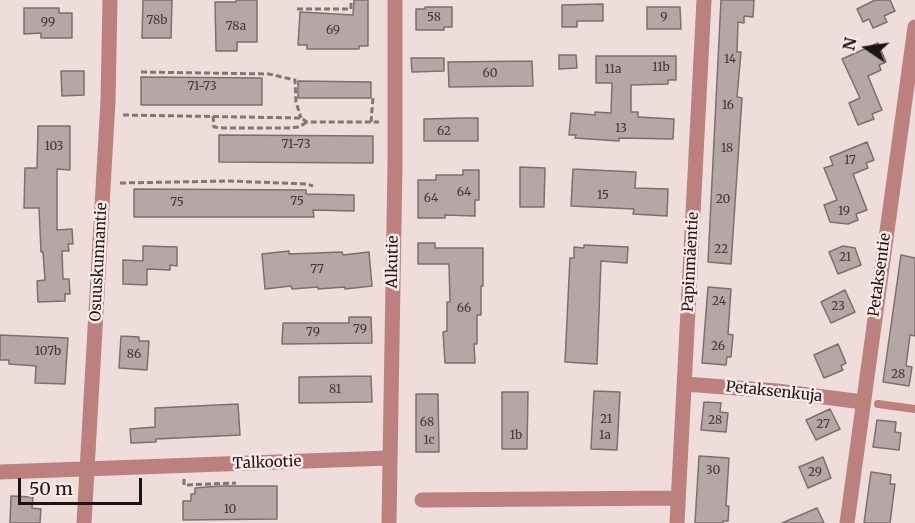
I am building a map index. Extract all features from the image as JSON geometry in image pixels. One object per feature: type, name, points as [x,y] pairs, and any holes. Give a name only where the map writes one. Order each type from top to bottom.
[{"type":"street","name":"Osuuskunnantie","points":[[84,523],[108,101],[110,0]]},
{"type":"street","name":"Alkutie","points":[[389,523],[395,0]]},
{"type":"street","name":"Papinmäentie","points":[[677,523],[704,0]]},
{"type":"street","name":"Petaksentie","points":[[847,523],[870,403],[915,27]]},
{"type":"street","name":"Petaksenkuja","points":[[685,384],[777,391],[870,403]]},
{"type":"street","name":"Talkootie","points":[[0,472],[389,458]]},
{"type":"street","points":[[422,500],[678,498]]},
{"type":"lane","name":"Petaksenkuja","points":[[870,403],[915,409]]},
{"type":"path","points":[[297,9],[351,9],[351,0]]},
{"type":"path","points":[[141,72],[269,74],[295,80],[296,102],[301,118]]},
{"type":"path","points":[[371,122],[373,98]]},
{"type":"path","points":[[121,115],[301,118],[307,122]]},
{"type":"path","points":[[213,116],[214,127],[224,129],[288,128],[299,127],[307,122],[395,121]]},
{"type":"path","points":[[118,183],[229,181],[313,186]]},
{"type":"building","points":[[143,0],[172,0],[171,38],[142,38]]},
{"type":"building","points":[[236,0],[257,0],[257,42],[237,42],[237,51],[216,51],[215,2],[236,2]]},
{"type":"building","points":[[354,0],[368,0],[368,46],[359,46],[359,49],[307,49],[307,45],[298,45],[300,12],[353,15]]},
{"type":"building","points":[[721,0],[754,0],[753,17],[744,16],[744,23],[738,22],[737,52],[741,52],[737,97],[742,98],[731,264],[708,262]]},
{"type":"building","points":[[875,0],[890,0],[895,11],[884,16],[887,22],[873,28],[869,19],[863,22],[857,9]]},
{"type":"building","points":[[603,4],[603,21],[577,21],[577,27],[562,27],[562,5]]},
{"type":"building","points":[[425,7],[452,7],[452,27],[444,27],[444,30],[416,30],[416,9],[425,9]]},
{"type":"building","points":[[647,7],[680,7],[681,29],[647,29]]},
{"type":"building","points":[[24,8],[59,8],[59,13],[72,13],[72,38],[41,38],[41,33],[24,34]]},
{"type":"building","points":[[878,43],[886,62],[879,65],[881,70],[868,76],[882,110],[872,114],[874,119],[858,125],[849,103],[860,98],[842,59]]},
{"type":"building","points":[[559,55],[576,55],[577,68],[559,69]]},
{"type":"building","points":[[596,56],[676,56],[676,80],[668,80],[668,84],[631,85],[631,112],[638,112],[638,117],[674,119],[673,139],[619,138],[619,141],[575,138],[576,135],[569,135],[571,113],[595,115],[595,112],[611,113],[612,83],[596,83]]},
{"type":"building","points":[[411,58],[444,58],[444,71],[412,72]]},
{"type":"building","points":[[532,61],[533,86],[449,87],[448,62]]},
{"type":"building","points":[[61,71],[84,71],[84,95],[62,96]]},
{"type":"building","points":[[141,77],[262,78],[262,105],[141,105]]},
{"type":"building","points":[[298,81],[371,82],[371,98],[298,98]]},
{"type":"building","points":[[478,118],[478,141],[424,141],[424,119]]},
{"type":"building","points":[[38,126],[70,126],[70,170],[57,169],[57,230],[72,229],[73,244],[68,244],[69,251],[62,251],[63,279],[69,279],[70,294],[65,294],[65,301],[38,302],[37,281],[45,280],[39,208],[24,208],[25,168],[37,168]]},
{"type":"building","points":[[219,135],[373,136],[373,163],[219,162]]},
{"type":"building","points":[[867,142],[874,160],[866,163],[868,168],[853,174],[867,210],[856,214],[858,220],[848,224],[830,222],[824,205],[837,200],[824,168],[833,165],[830,157]]},
{"type":"building","points":[[520,167],[545,168],[544,207],[520,207]]},
{"type":"building","points":[[573,169],[636,172],[635,188],[668,189],[667,216],[633,214],[634,209],[571,206]]},
{"type":"building","points":[[463,170],[479,170],[479,200],[475,200],[475,216],[445,215],[445,218],[418,218],[418,180],[436,180],[436,175],[463,175]]},
{"type":"building","points":[[134,189],[306,190],[306,194],[354,195],[354,211],[313,210],[314,217],[134,217]]},
{"type":"building","points":[[418,243],[435,243],[435,248],[483,248],[481,315],[477,315],[475,363],[445,363],[443,332],[447,331],[447,302],[450,302],[449,264],[418,264]]},
{"type":"building","points":[[584,245],[628,247],[627,263],[601,261],[597,364],[565,362],[570,258],[574,258],[574,247],[584,248]]},
{"type":"building","points":[[143,246],[177,247],[177,266],[170,265],[170,270],[147,269],[147,285],[123,284],[123,260],[143,261]]},
{"type":"building","points":[[843,246],[855,248],[861,265],[838,274],[829,252]]},
{"type":"building","points":[[289,251],[289,254],[342,252],[343,255],[369,252],[372,286],[345,289],[345,287],[318,289],[318,287],[292,289],[291,286],[265,289],[262,254]]},
{"type":"building","points":[[901,255],[915,258],[915,336],[910,335],[906,366],[912,367],[909,386],[883,382]]},
{"type":"building","points":[[708,287],[731,289],[728,334],[733,335],[731,357],[727,357],[726,365],[702,363]]},
{"type":"building","points":[[845,290],[855,312],[831,323],[821,302]]},
{"type":"building","points":[[349,317],[371,317],[372,343],[282,344],[283,323],[349,323]]},
{"type":"building","points":[[0,335],[68,338],[65,384],[35,383],[36,366],[9,364],[9,360],[0,360]]},
{"type":"building","points":[[121,336],[139,337],[139,341],[149,341],[147,370],[119,368]]},
{"type":"building","points":[[838,344],[846,363],[841,366],[843,370],[824,378],[814,355]]},
{"type":"building","points":[[371,376],[372,402],[299,403],[299,377]]},
{"type":"building","points":[[594,391],[620,392],[617,450],[591,449]]},
{"type":"building","points":[[502,392],[528,392],[527,449],[502,449]]},
{"type":"building","points":[[416,394],[438,394],[439,452],[416,452]]},
{"type":"building","points":[[704,402],[721,403],[720,412],[728,413],[726,432],[701,430]]},
{"type":"building","points":[[238,404],[240,435],[156,439],[156,442],[131,443],[130,429],[155,427],[155,408]]},
{"type":"building","points":[[830,409],[840,429],[816,440],[806,420]]},
{"type":"building","points":[[877,420],[896,422],[895,432],[901,433],[899,450],[873,447]]},
{"type":"building","points":[[699,456],[729,458],[726,506],[729,506],[728,521],[695,523]]},
{"type":"building","points":[[823,457],[831,478],[808,488],[799,467]]},
{"type":"building","points":[[871,472],[891,475],[890,484],[895,484],[890,523],[864,523]]},
{"type":"building","points":[[277,486],[277,519],[183,520],[183,501],[191,501],[191,494],[195,494],[195,488]]},
{"type":"building","points":[[11,496],[33,497],[32,508],[41,509],[40,523],[10,523]]},
{"type":"building","points":[[817,508],[824,523],[782,523]]}]
